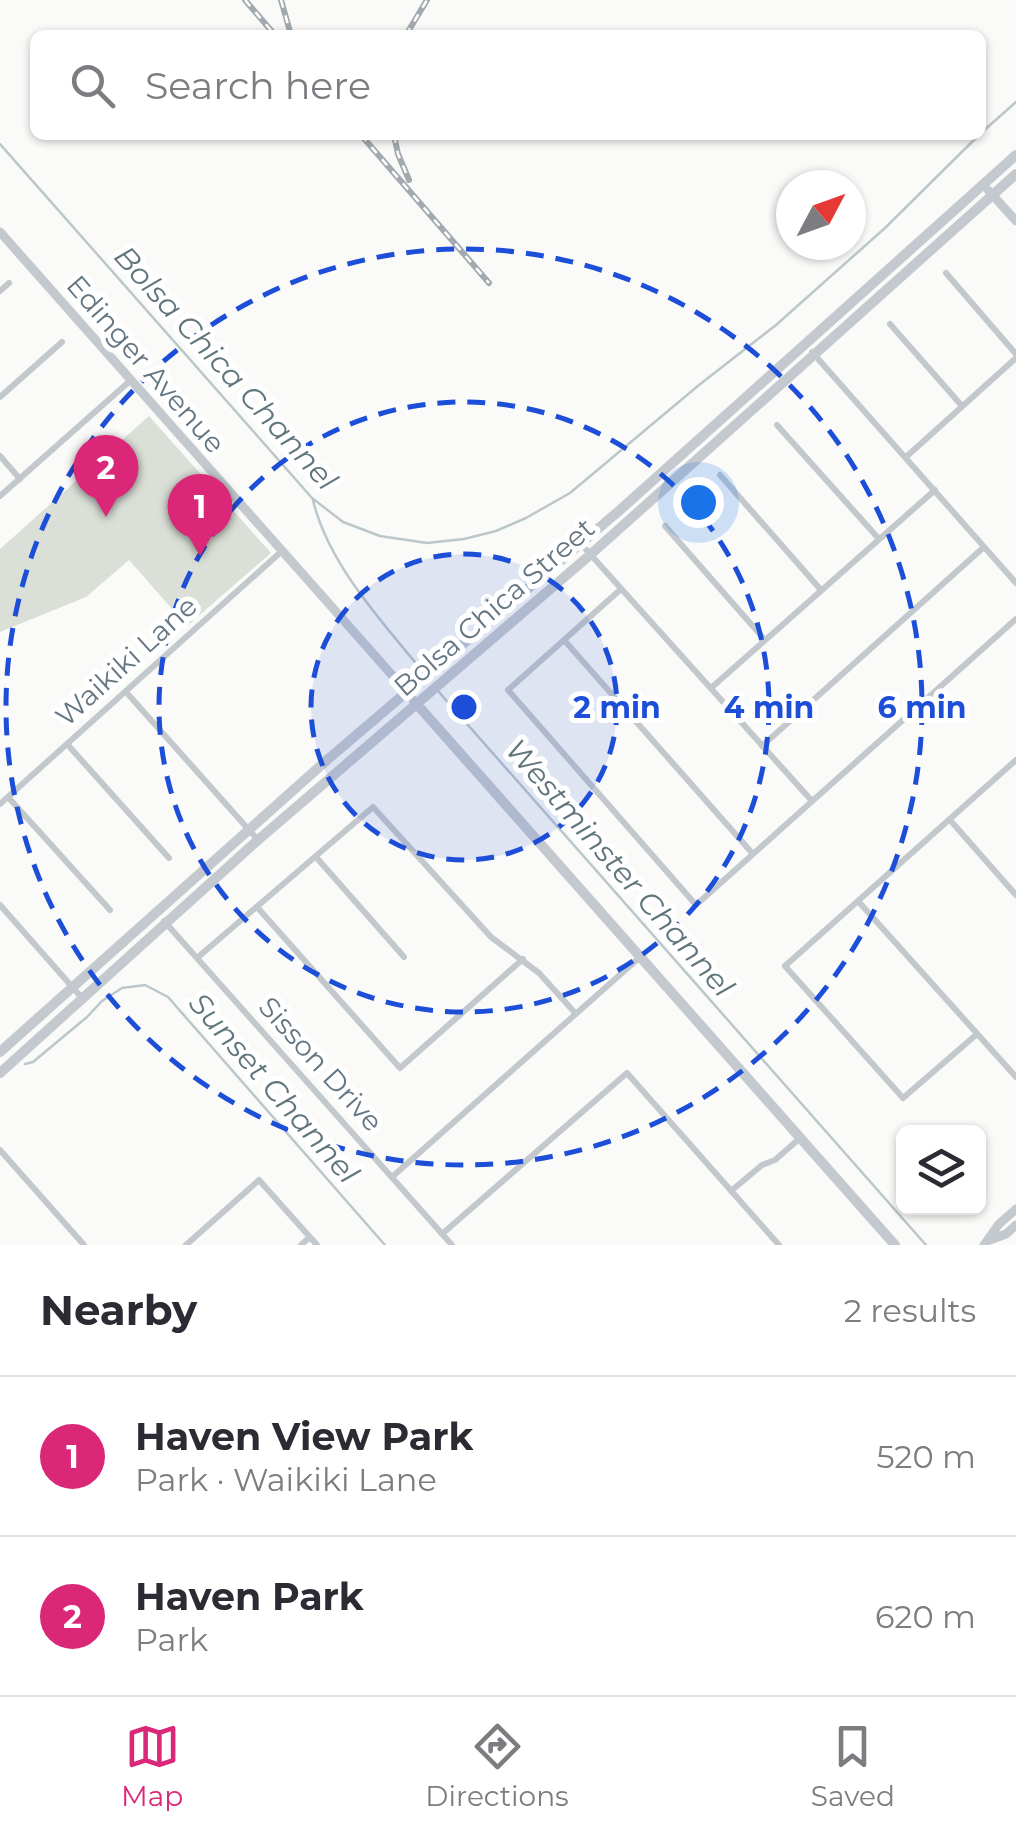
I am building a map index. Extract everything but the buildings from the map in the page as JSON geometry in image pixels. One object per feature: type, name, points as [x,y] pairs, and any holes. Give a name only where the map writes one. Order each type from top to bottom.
[{"type":"main road","name":"Bolsa Chica Street","points":[[0,1052],[328,760],[580,544],[1016,154]]},
{"type":"main road","name":"Bolsa Chica Street","points":[[0,1073],[258,840],[590,554],[1016,174]]},
{"type":"main road","points":[[983,184],[1016,221]]},
{"type":"main road","name":"Edinger Avenue","points":[[0,232],[895,1245]]},
{"type":"main road","points":[[328,760],[338,772]]},
{"type":"main road","points":[[986,1243],[998,1224],[1016,1209]]},
{"type":"main road","points":[[986,1243],[1016,1225]]},
{"type":"street","points":[[906,457],[1016,356],[946,274]]},
{"type":"street","points":[[0,291],[9,283]]},
{"type":"street","points":[[890,324],[962,406]]},
{"type":"street","points":[[0,397],[62,342]]},
{"type":"street","points":[[805,345],[1016,584]]},
{"type":"street","points":[[0,496],[131,380]]},
{"type":"street","points":[[777,426],[879,539]]},
{"type":"street","points":[[0,456],[20,479]]},
{"type":"street","points":[[720,475],[821,590]]},
{"type":"street","points":[[711,688],[935,490]]},
{"type":"street","points":[[665,526],[765,640]]},
{"type":"street","points":[[580,544],[812,802]]},
{"type":"street","points":[[762,746],[984,547]]},
{"type":"street","name":"Waikiki Lane","points":[[0,804],[282,551]]},
{"type":"street","points":[[621,589],[508,690],[696,905],[1016,619]]},
{"type":"street","points":[[564,640],[753,854]]},
{"type":"street","points":[[126,692],[258,840]]},
{"type":"street","points":[[67,744],[169,858]]},
{"type":"street","points":[[977,1034],[903,1098],[784,966],[1016,760]]},
{"type":"street","points":[[8,797],[110,910]]},
{"type":"street","points":[[197,958],[373,807],[491,937],[539,973],[576,1014]]},
{"type":"street","points":[[950,820],[1016,895]]},
{"type":"street","points":[[316,857],[404,958]]},
{"type":"street","points":[[858,901],[1016,1077]]},
{"type":"street","points":[[0,905],[82,998]]},
{"type":"street","points":[[257,907],[400,1068],[523,960]]},
{"type":"street","name":"Sisson Drive","points":[[156,912],[452,1245]]},
{"type":"street","points":[[392,1177],[640,957]]},
{"type":"street","points":[[442,1234],[627,1073],[779,1245]]},
{"type":"street","points":[[731,1191],[800,1138]]},
{"type":"street","points":[[0,1150],[84,1245]]},
{"type":"street","points":[[186,1245],[259,1180],[317,1245]]},
{"type":"street","points":[[300,1245],[310,1237]]},
{"type":"shaded area","points":[[149,416],[271,553],[187,626],[129,560],[86,597],[0,632],[0,549]]},
{"type":"waterway","name":"Bolsa Chica Channel","points":[[986,129],[1016,102]]},
{"type":"waterway","name":"Bolsa Chica Channel","points":[[0,144],[312,498],[343,522],[380,536],[427,543],[496,531],[570,493],[776,325],[885,228],[974,140]]},
{"type":"waterway","name":"Westminster Channel","points":[[313,500],[320,524],[344,570],[424,673]]},
{"type":"waterway","name":"Westminster Channel","points":[[438,691],[926,1245]]},
{"type":"waterway","name":"Sunset Channel","points":[[25,1064],[33,1062],[102,1001],[122,988],[145,985],[168,997],[385,1245]]},
{"type":"railway","points":[[245,0],[271,30]]},
{"type":"railway","points":[[281,0],[290,30]]},
{"type":"railway","points":[[409,30],[427,0]]},
{"type":"railway","points":[[365,140],[489,283]]},
{"type":"railway","points":[[395,140],[409,180]]},
{"type":"place","name":"Haven Park","points":[[106,517]]},
{"type":"place","name":"Haven View Park","points":[[200,556]]}]
